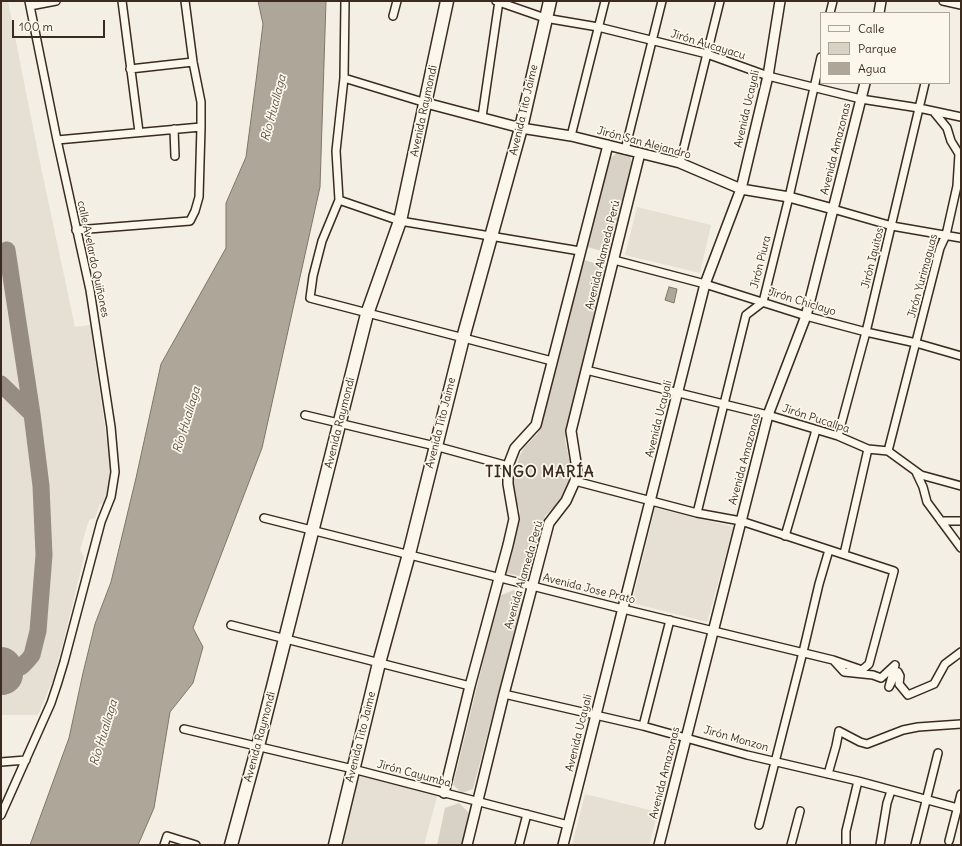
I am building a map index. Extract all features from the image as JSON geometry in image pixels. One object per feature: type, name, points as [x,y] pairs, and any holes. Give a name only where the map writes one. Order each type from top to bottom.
[{"type":"highway","name":"Avenida Raymondi","points":[[231,845],[258,746],[368,314],[400,221],[447,1]]},
{"type":"highway","name":"Avenida Tito Jaime","points":[[334,845],[379,663],[409,554],[462,338],[521,128],[550,1]]},
{"type":"street","points":[[30,3],[56,1]]},
{"type":"street","points":[[122,1],[139,132]]},
{"type":"street","points":[[76,230],[190,221],[195,211],[199,197],[202,126],[201,102],[193,62],[185,1]]},
{"type":"street","points":[[345,1],[344,78],[336,152],[338,200],[322,241],[313,276],[310,298],[552,361]]},
{"type":"street","points":[[394,16],[397,1]]},
{"type":"street","points":[[482,117],[498,1]]},
{"type":"street","name":"Jirón Aucayacu","points":[[498,1],[545,18],[598,27],[707,54],[768,76],[861,99],[919,108],[961,118]]},
{"type":"street","points":[[571,136],[605,1]]},
{"type":"street","points":[[625,150],[662,1]]},
{"type":"street","points":[[680,163],[720,1]]},
{"type":"street","name":"Avenida Ucayali","points":[[563,845],[705,284],[742,189],[768,76],[780,1]]},
{"type":"street","points":[[830,12],[833,1]]},
{"type":"street","points":[[879,12],[881,1]]},
{"type":"street","points":[[943,1],[961,5]]},
{"type":"street","name":"calle Avelardo Quiñones","points":[[1,815],[51,703],[64,662],[101,522],[112,491],[115,472],[111,427],[90,290],[57,140],[30,3]]},
{"type":"street","name":"Jirón Piura","points":[[697,513],[746,315],[763,302],[820,61]]},
{"type":"street","points":[[130,69],[193,62]]},
{"type":"street","name":"Jirón San Alejandro","points":[[344,78],[426,103],[521,128],[571,136],[680,163],[742,189],[789,197],[892,226],[961,238]]},
{"type":"street","name":"Avenida Amazonas","points":[[659,845],[768,416],[806,316],[865,84]]},
{"type":"street","name":"Jirón Iquitos","points":[[838,436],[866,332],[925,84]]},
{"type":"street","name":"Jirón Yurimaguas","points":[[888,451],[940,248],[946,235],[957,186],[959,154],[951,141],[947,128],[934,112]]},
{"type":"street","points":[[57,140],[202,126]]},
{"type":"street","points":[[174,129],[175,156]]},
{"type":"street","name":"Avenida Alameda Perú","points":[[444,793],[470,686],[514,519],[508,484],[508,466],[515,448],[536,425],[608,145]]},
{"type":"street","name":"Avenida Alameda Perú","points":[[467,845],[504,694],[549,523],[566,501],[575,482],[577,469],[571,431],[640,153]]},
{"type":"street","points":[[338,200],[400,221],[492,235],[580,251]]},
{"type":"street","name":"Jirón Chiclayo","points":[[614,260],[705,284],[806,316],[866,332],[916,343],[961,356]]},
{"type":"street","name":"Jirón Pucallpa","points":[[586,370],[768,416],[838,436],[868,449],[888,451],[921,475],[961,486]]},
{"type":"street","points":[[305,415],[435,446],[508,466]]},
{"type":"street","points":[[785,536],[816,430]]},
{"type":"street","points":[[575,482],[697,513],[741,521],[844,554],[868,449]]},
{"type":"street","points":[[914,469],[923,487],[927,502],[961,548]]},
{"type":"street","name":"Avenida Jose Prato","points":[[264,518],[623,609],[803,652],[862,670],[869,664],[894,571],[844,554]]},
{"type":"street","points":[[941,521],[961,521]]},
{"type":"street","points":[[759,825],[819,584],[829,550]]},
{"type":"street","points":[[643,726],[670,620]]},
{"type":"street","points":[[231,625],[470,686]]},
{"type":"street","points":[[832,660],[844,672],[873,675],[880,678],[895,665],[889,688],[896,672],[898,672],[900,676],[899,684],[908,695],[934,684],[945,664],[961,652]]},
{"type":"street","name":"Jirón Monzon","points":[[504,694],[687,737],[775,762],[828,774],[959,808]]},
{"type":"street","points":[[828,774],[839,731],[867,744],[903,730],[918,727],[961,724]]},
{"type":"street","name":"Jirón Cayumba","points":[[184,729],[353,769],[568,825]]},
{"type":"street","points":[[915,845],[938,753]]},
{"type":"street","points":[[1,762],[26,760]]},
{"type":"street","points":[[846,844],[846,832],[858,782]]},
{"type":"street","points":[[880,845],[890,791]]},
{"type":"street","points":[[949,841],[959,808],[961,794]]},
{"type":"street","points":[[791,845],[800,811]]},
{"type":"street","points":[[519,845],[527,814]]},
{"type":"street","points":[[164,845],[167,836],[196,845]]},
{"type":"shaded area","points":[[1,1],[8,1],[39,158],[75,327],[90,325],[110,462],[109,488],[104,503],[100,504],[95,518],[89,520],[80,550],[84,557],[64,639],[53,679],[38,715],[1,715]]},
{"type":"shaded area","points":[[637,207],[711,225],[700,273],[625,255]]},
{"type":"shaded area","points":[[655,508],[734,527],[707,622],[632,603]]},
{"type":"shaded area","points":[[356,774],[438,793],[424,845],[338,845]]},
{"type":"shaded area","points":[[585,794],[658,812],[649,845],[572,845]]},
{"type":"green space","points":[[624,152],[629,155],[633,164],[610,253],[587,247],[609,159],[617,153]]},
{"type":"green space","points":[[584,260],[608,267],[565,439],[570,464],[569,481],[564,494],[545,516],[529,578],[506,573],[520,511],[514,496],[514,480],[519,457],[524,448],[538,433]]},
{"type":"green space","points":[[514,590],[523,599],[473,789],[462,793],[453,785],[499,596]]},
{"type":"green space","points":[[459,803],[469,813],[461,845],[437,845],[445,808]]},
{"type":"water","name":"Río Huallaga","points":[[258,1],[326,1],[320,187],[262,448],[193,628],[203,647],[193,683],[170,712],[154,808],[138,845],[30,845],[69,738],[95,624],[111,582],[161,364],[226,248],[226,203],[246,157],[256,81],[263,24]]},
{"type":"water","points":[[669,287],[677,289],[674,303],[665,300]]},
{"type":"taxiway","points":[[7,250],[32,414]]},
{"type":"taxiway","points":[[1,384],[32,414],[41,486],[44,555],[38,631],[32,655],[21,667],[10,667],[1,661]]},
{"type":"runway","points":[[1,668],[2,674]]},
{"type":"district","name":"TINGO MARÍA","points":[[540,473]]}]
